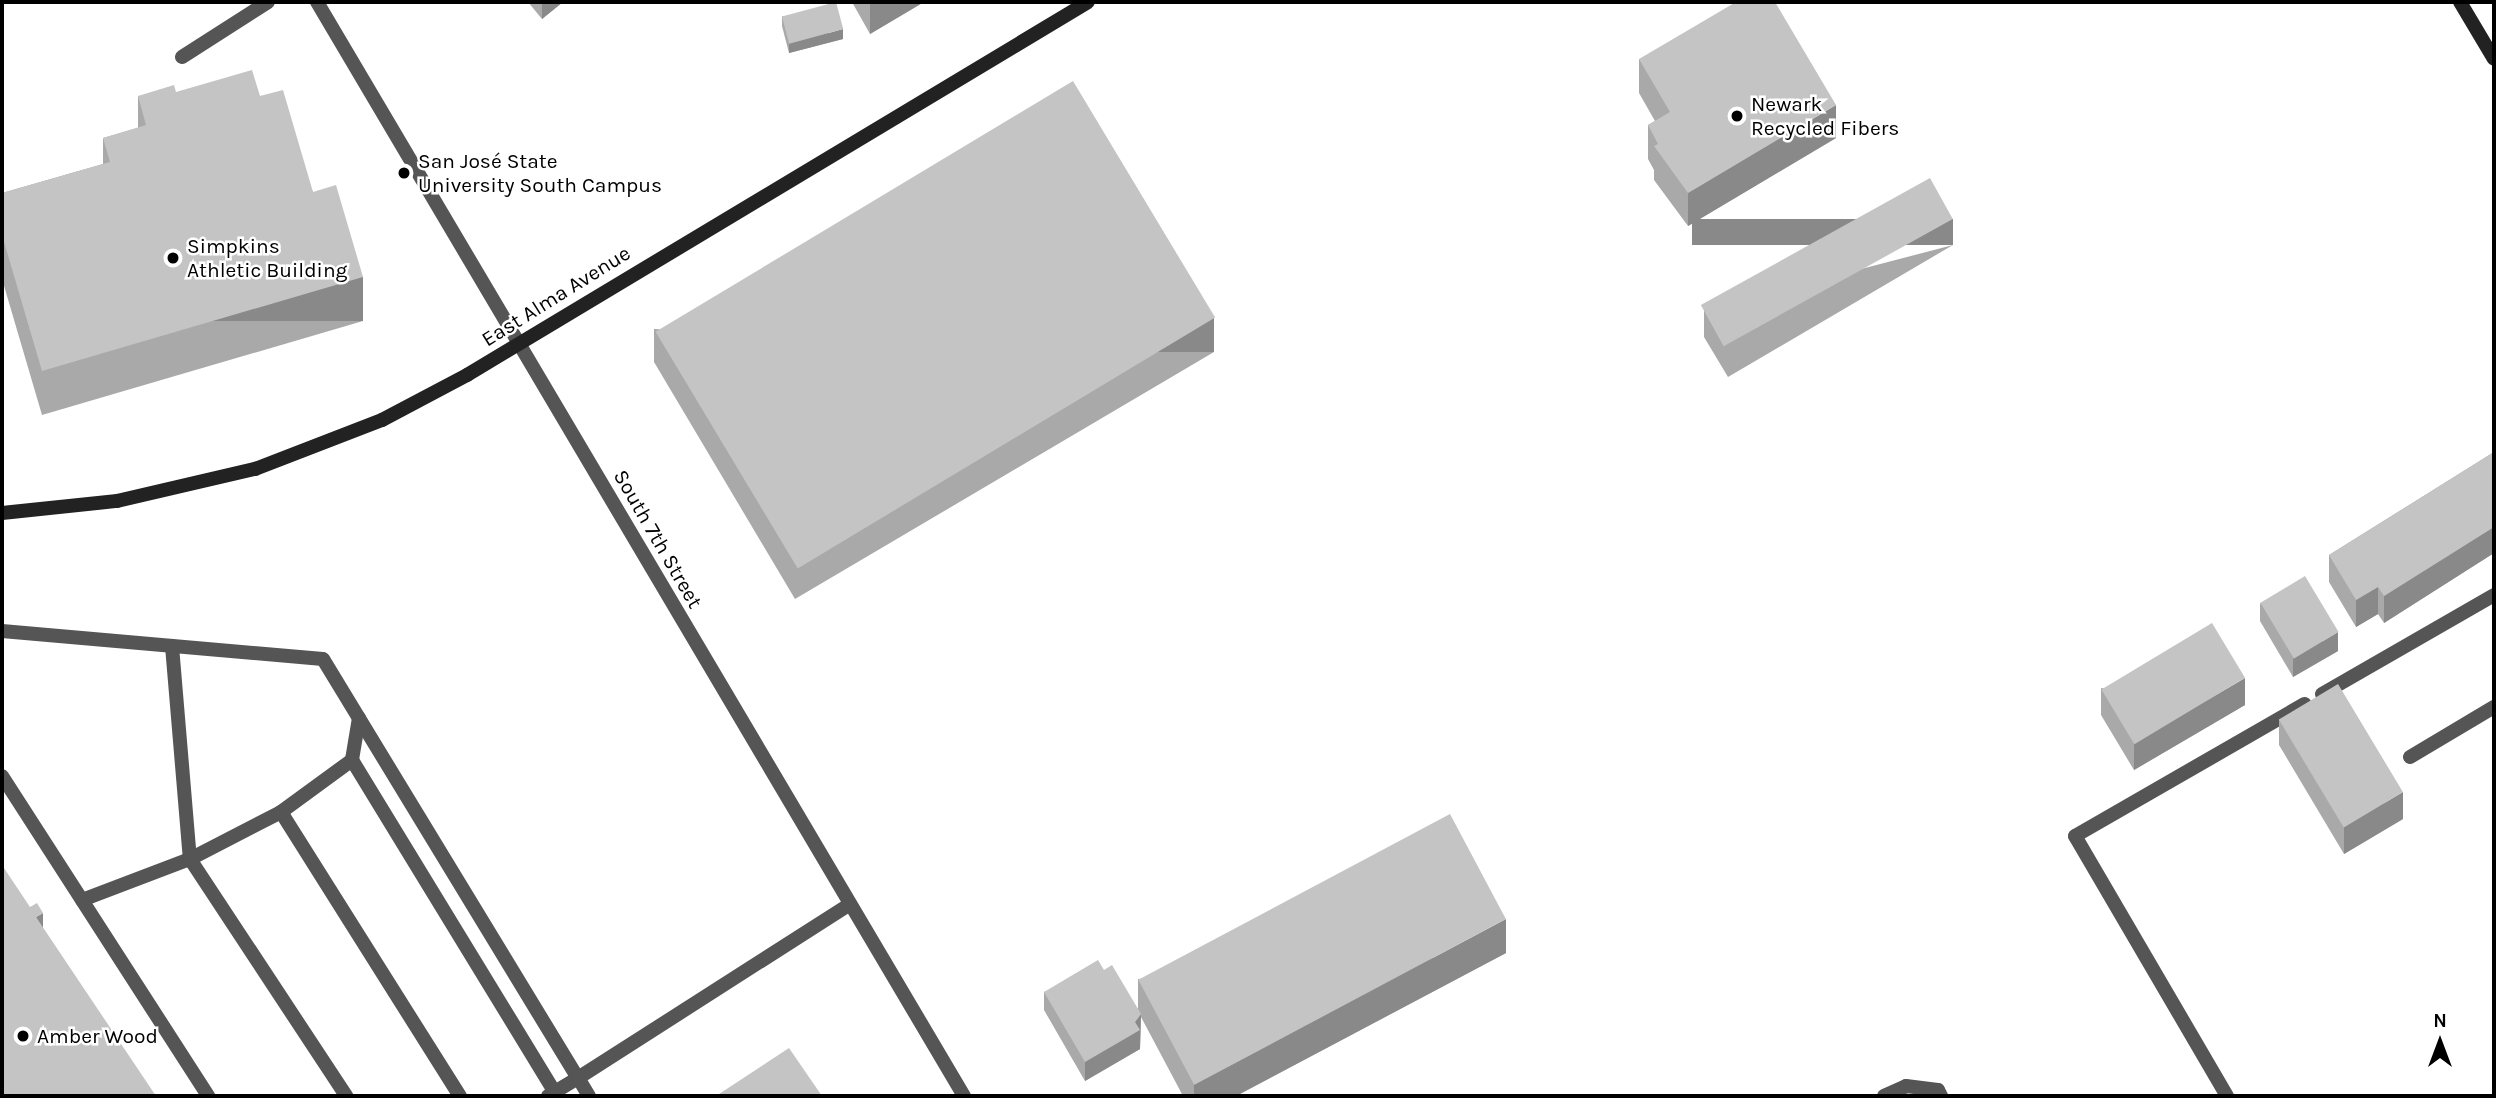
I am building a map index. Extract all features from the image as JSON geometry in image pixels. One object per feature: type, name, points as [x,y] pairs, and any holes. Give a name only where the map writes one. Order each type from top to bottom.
[{"type":"main road","name":"East Alma Avenue","points":[[2,513],[117,501],[291,458],[382,420],[520,344],[1088,2]]},
{"type":"main road","points":[[2460,2],[2494,59]]},
{"type":"street","points":[[182,57],[268,2]]},
{"type":"street","name":"South 7th Street","points":[[317,2],[848,905],[964,1096]]},
{"type":"street","points":[[2227,1096],[2074,836],[2494,595]]},
{"type":"street","points":[[2,631],[323,659],[589,1096]]},
{"type":"street","points":[[172,646],[190,859],[346,1096]]},
{"type":"street","points":[[2410,757],[2494,707]]},
{"type":"street","points":[[359,718],[352,760],[552,1094],[848,905]]},
{"type":"street","points":[[82,900],[190,859],[281,812],[352,760]]},
{"type":"street","points":[[2,776],[208,1096]]},
{"type":"street","points":[[281,812],[460,1096]]},
{"type":"street","points":[[1884,1096],[1906,1086],[1938,1090],[1941,1096]]},
{"type":"building","points":[[836,2],[843,29],[789,44],[782,16]]},
{"type":"building","name":"Newark Recycled Fibers","points":[[1736,2],[1775,2],[1836,105],[1688,193],[1654,146],[1658,144],[1648,125],[1670,112],[1639,59]]},
{"type":"building","name":"Simpkins Athletic Building","points":[[252,70],[260,96],[283,90],[313,192],[336,185],[363,277],[42,371],[2,235],[2,193],[110,162],[103,138],[146,125],[138,96],[174,85],[176,92]]},
{"type":"building","points":[[1073,81],[1215,318],[798,568],[656,332]]},
{"type":"building","points":[[1930,178],[1953,219],[1724,346],[1701,305]]},
{"type":"building","points":[[2494,452],[2494,527],[2384,596],[2378,587],[2356,600],[2329,555]]},
{"type":"building","points":[[2305,576],[2338,632],[2294,658],[2260,603]]},
{"type":"building","points":[[2212,623],[2245,678],[2134,744],[2101,689]]},
{"type":"building","points":[[2338,684],[2403,792],[2344,828],[2279,720]]},
{"type":"building","points":[[1450,814],[1506,919],[1194,1085],[1138,980]]},
{"type":"building","points":[[2,865],[30,907],[37,903],[43,913],[36,917],[156,1096],[2,1096]]},
{"type":"building","points":[[1098,960],[1104,970],[1112,965],[1141,1014],[1135,1022],[1140,1030],[1085,1062],[1044,992]]},
{"type":"building","points":[[789,1048],[822,1096],[716,1096]]},
{"type":"place","name":"Newark Recycled Fibers","points":[[1737,116]]},
{"type":"place","name":"San José State University South Campus","points":[[404,173]]},
{"type":"place","name":"Simpkins Athletic Building","points":[[173,258]]},
{"type":"place","name":"Amber Wood","points":[[23,1036]]}]
